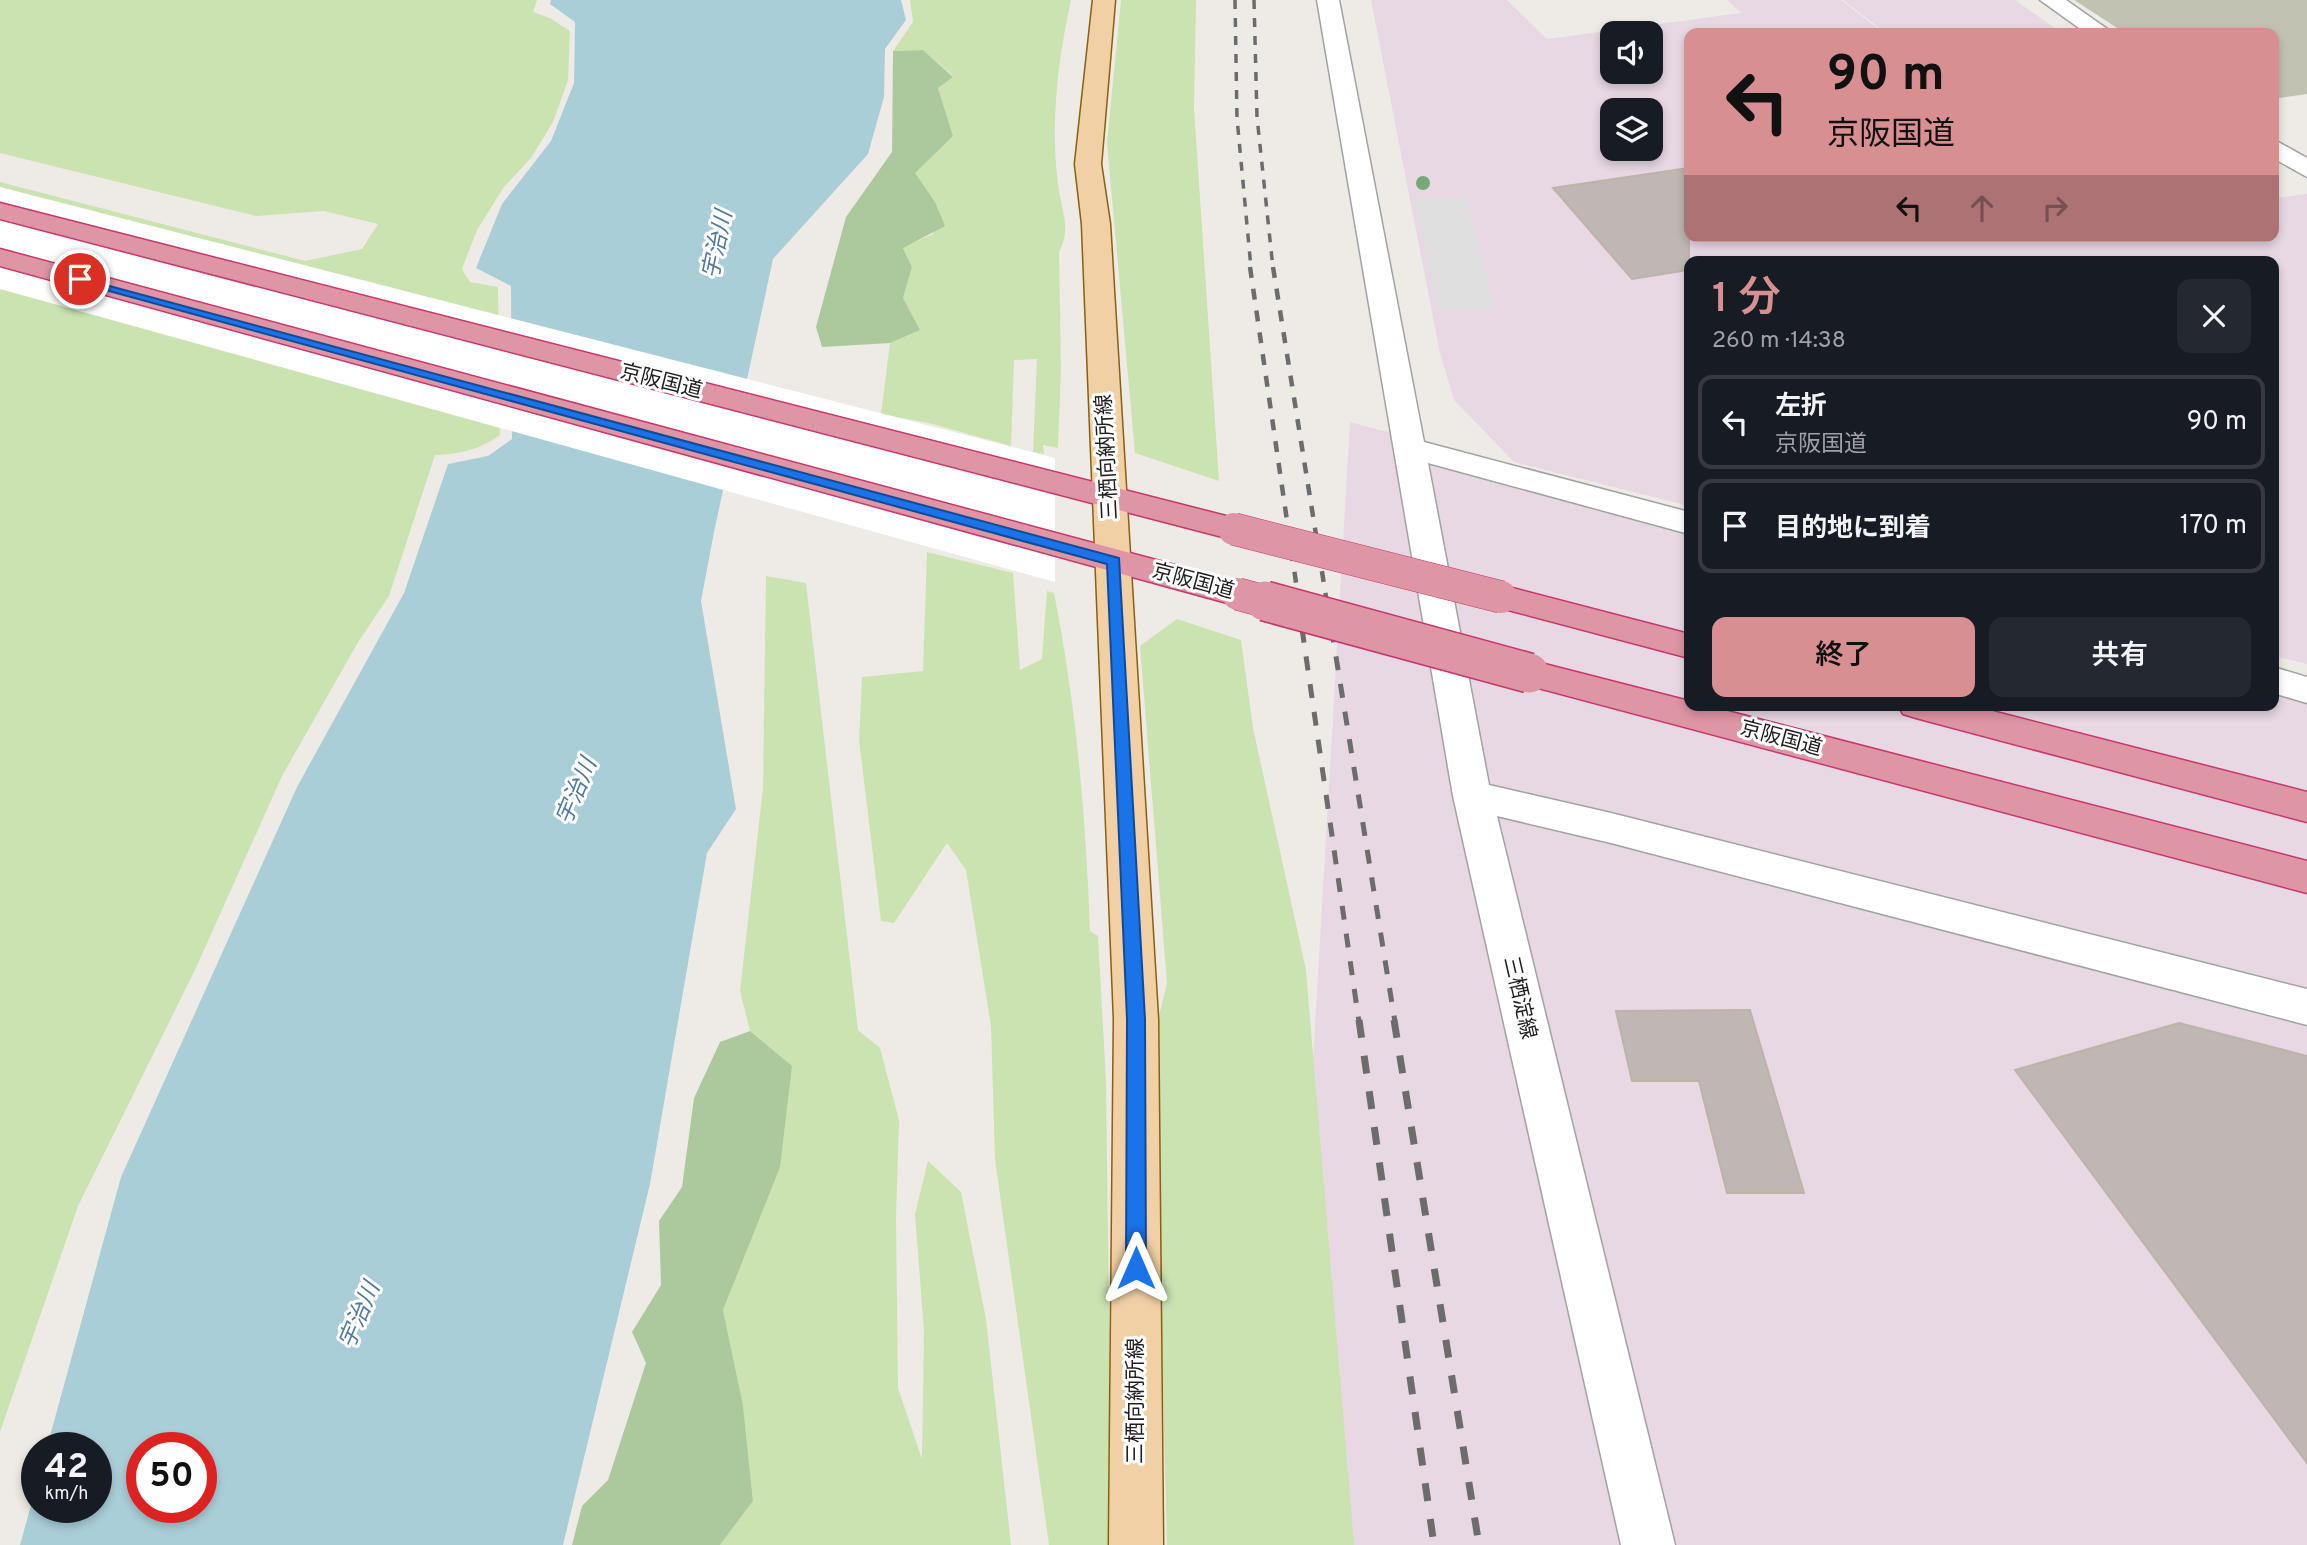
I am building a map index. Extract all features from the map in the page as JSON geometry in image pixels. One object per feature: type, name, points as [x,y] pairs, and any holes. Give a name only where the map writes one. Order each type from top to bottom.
[{"type":"highway","name":"京阪国道","points":[[0,211],[1684,645]]},
{"type":"highway","name":"京阪国道","points":[[0,257],[1529,673],[2307,877]]},
{"type":"highway","points":[[1939,711],[2307,807]]},
{"type":"main road","name":"三栖向納所線","points":[[1104,0],[1088,164],[1096,223],[1136,1019],[1136,1545]]},
{"type":"street","name":"三栖淀線","points":[[1328,0],[1472,796],[1648,1545]]},
{"type":"street","points":[[2051,0],[2093,28]]},
{"type":"street","points":[[2279,151],[2307,169]]},
{"type":"street","points":[[1410,448],[1684,522]]},
{"type":"street","points":[[2279,682],[2307,690]]},
{"type":"street","points":[[1472,796],[1611,828],[2307,1007]]},
{"type":"shaded area","points":[[1371,0],[1507,0],[1547,39],[1600,32],[1600,84],[1663,84],[1663,23],[1741,13],[1727,0],[1841,0],[1877,28],[1684,28],[1684,242],[2279,242],[2279,197],[2307,194],[2307,664],[2279,657],[2279,256],[1684,256],[1684,505],[1514,462],[1454,400],[1440,353]]},
{"type":"shaded area","points":[[1843,0],[2015,0],[2055,28],[1879,28]]},
{"type":"shaded area","points":[[2074,0],[2307,0],[2307,94],[2279,98],[2279,28],[2117,28]]},
{"type":"shaded area","points":[[1414,198],[1466,198],[1495,308],[1439,309]]},
{"type":"shaded area","points":[[1350,422],[1684,511],[1684,711],[2279,711],[2279,670],[2307,677],[2307,1545],[1285,1545]]},
{"type":"green space","points":[[0,0],[537,0],[533,12],[550,18],[570,31],[568,80],[553,122],[531,158],[504,187],[477,230],[462,269],[470,282],[498,287],[500,435],[469,450],[435,455],[389,596],[357,644],[282,776],[195,970],[78,1206],[0,1432],[0,182],[305,261],[362,249],[378,224],[324,211],[256,216],[0,153]]},
{"type":"green space","points":[[910,0],[1071,0],[1062,45],[1055,115],[1058,184],[1065,227],[1059,252],[1061,368],[1058,448],[1043,445],[1044,454],[1033,452],[1037,359],[1014,360],[1011,446],[929,423],[881,414],[890,343],[920,330],[903,298],[912,267],[903,247],[933,234],[935,202],[914,173],[953,136],[938,88],[953,76],[923,50],[893,51],[913,22]]},
{"type":"green space","points":[[1121,0],[1196,0],[1194,108],[1219,481],[1135,453],[1107,143]]},
{"type":"green space","points":[[923,50],[953,77],[938,88],[953,136],[915,173],[935,202],[945,226],[903,248],[912,267],[903,298],[920,330],[890,343],[822,347],[816,327],[846,217],[892,152],[893,51]]},
{"type":"green space","points":[[927,552],[1013,573],[1020,670],[1042,659],[1047,591],[1054,593],[1062,634],[1079,761],[1090,931],[1098,936],[1106,1081],[1112,1545],[1049,1545],[995,1159],[991,1026],[966,870],[947,843],[894,923],[881,921],[859,740],[862,677],[923,671]]},
{"type":"green space","points":[[766,576],[806,583],[858,1030],[880,1048],[899,1120],[896,1218],[898,1388],[922,1459],[924,1331],[915,1214],[928,1161],[961,1192],[986,1319],[1011,1545],[720,1545],[753,1501],[743,1405],[723,1310],[744,1255],[791,1066],[750,1031],[740,991],[763,788]]},
{"type":"green space","points":[[1177,619],[1241,640],[1253,728],[1306,970],[1354,1545],[1167,1545],[1154,1036],[1167,983],[1140,646]]},
{"type":"green space","points":[[750,1031],[792,1066],[780,1167],[723,1310],[743,1405],[753,1501],[720,1545],[572,1545],[582,1506],[608,1480],[646,1363],[632,1332],[661,1285],[659,1221],[682,1187],[694,1098],[720,1042]]},
{"type":"water","name":"宇治川","points":[[551,0],[901,0],[906,20],[885,49],[884,97],[868,154],[773,259],[701,601],[736,809],[707,853],[650,1184],[563,1545],[20,1545],[26,1523],[112,1523],[112,1432],[51,1432],[121,1177],[297,787],[404,593],[448,464],[488,456],[512,439],[511,286],[476,268],[502,204],[551,141],[574,83],[575,22],[550,4]]},
{"type":"pier","points":[[0,187],[1055,458],[1055,582],[0,289]]},
{"type":"building","points":[[1684,169],[1684,242],[1689,242],[1689,256],[1684,256],[1684,271],[1632,279],[1553,188]]},
{"type":"building","points":[[1750,1010],[1804,1193],[1727,1193],[1699,1081],[1632,1081],[1616,1011]]},
{"type":"building","points":[[2179,1023],[2307,1056],[2307,1463],[2015,1070]]},
{"type":"railway","points":[[1235,0],[1237,118],[1251,268]]},
{"type":"railway","points":[[1254,0],[1257,117],[1273,268]]},
{"type":"railway","points":[[1250,267],[1299,603]]},
{"type":"railway","points":[[1273,267],[1327,603]]},
{"type":"railway","points":[[1298,601],[1359,1022]]},
{"type":"railway","points":[[1327,601],[1395,1022]]},
{"type":"railway","points":[[1359,1020],[1434,1545]]},
{"type":"railway","points":[[1394,1020],[1479,1545]]},
{"type":"route","points":[[80,279],[1114,561],[1136,1019],[1136,1268]]}]
